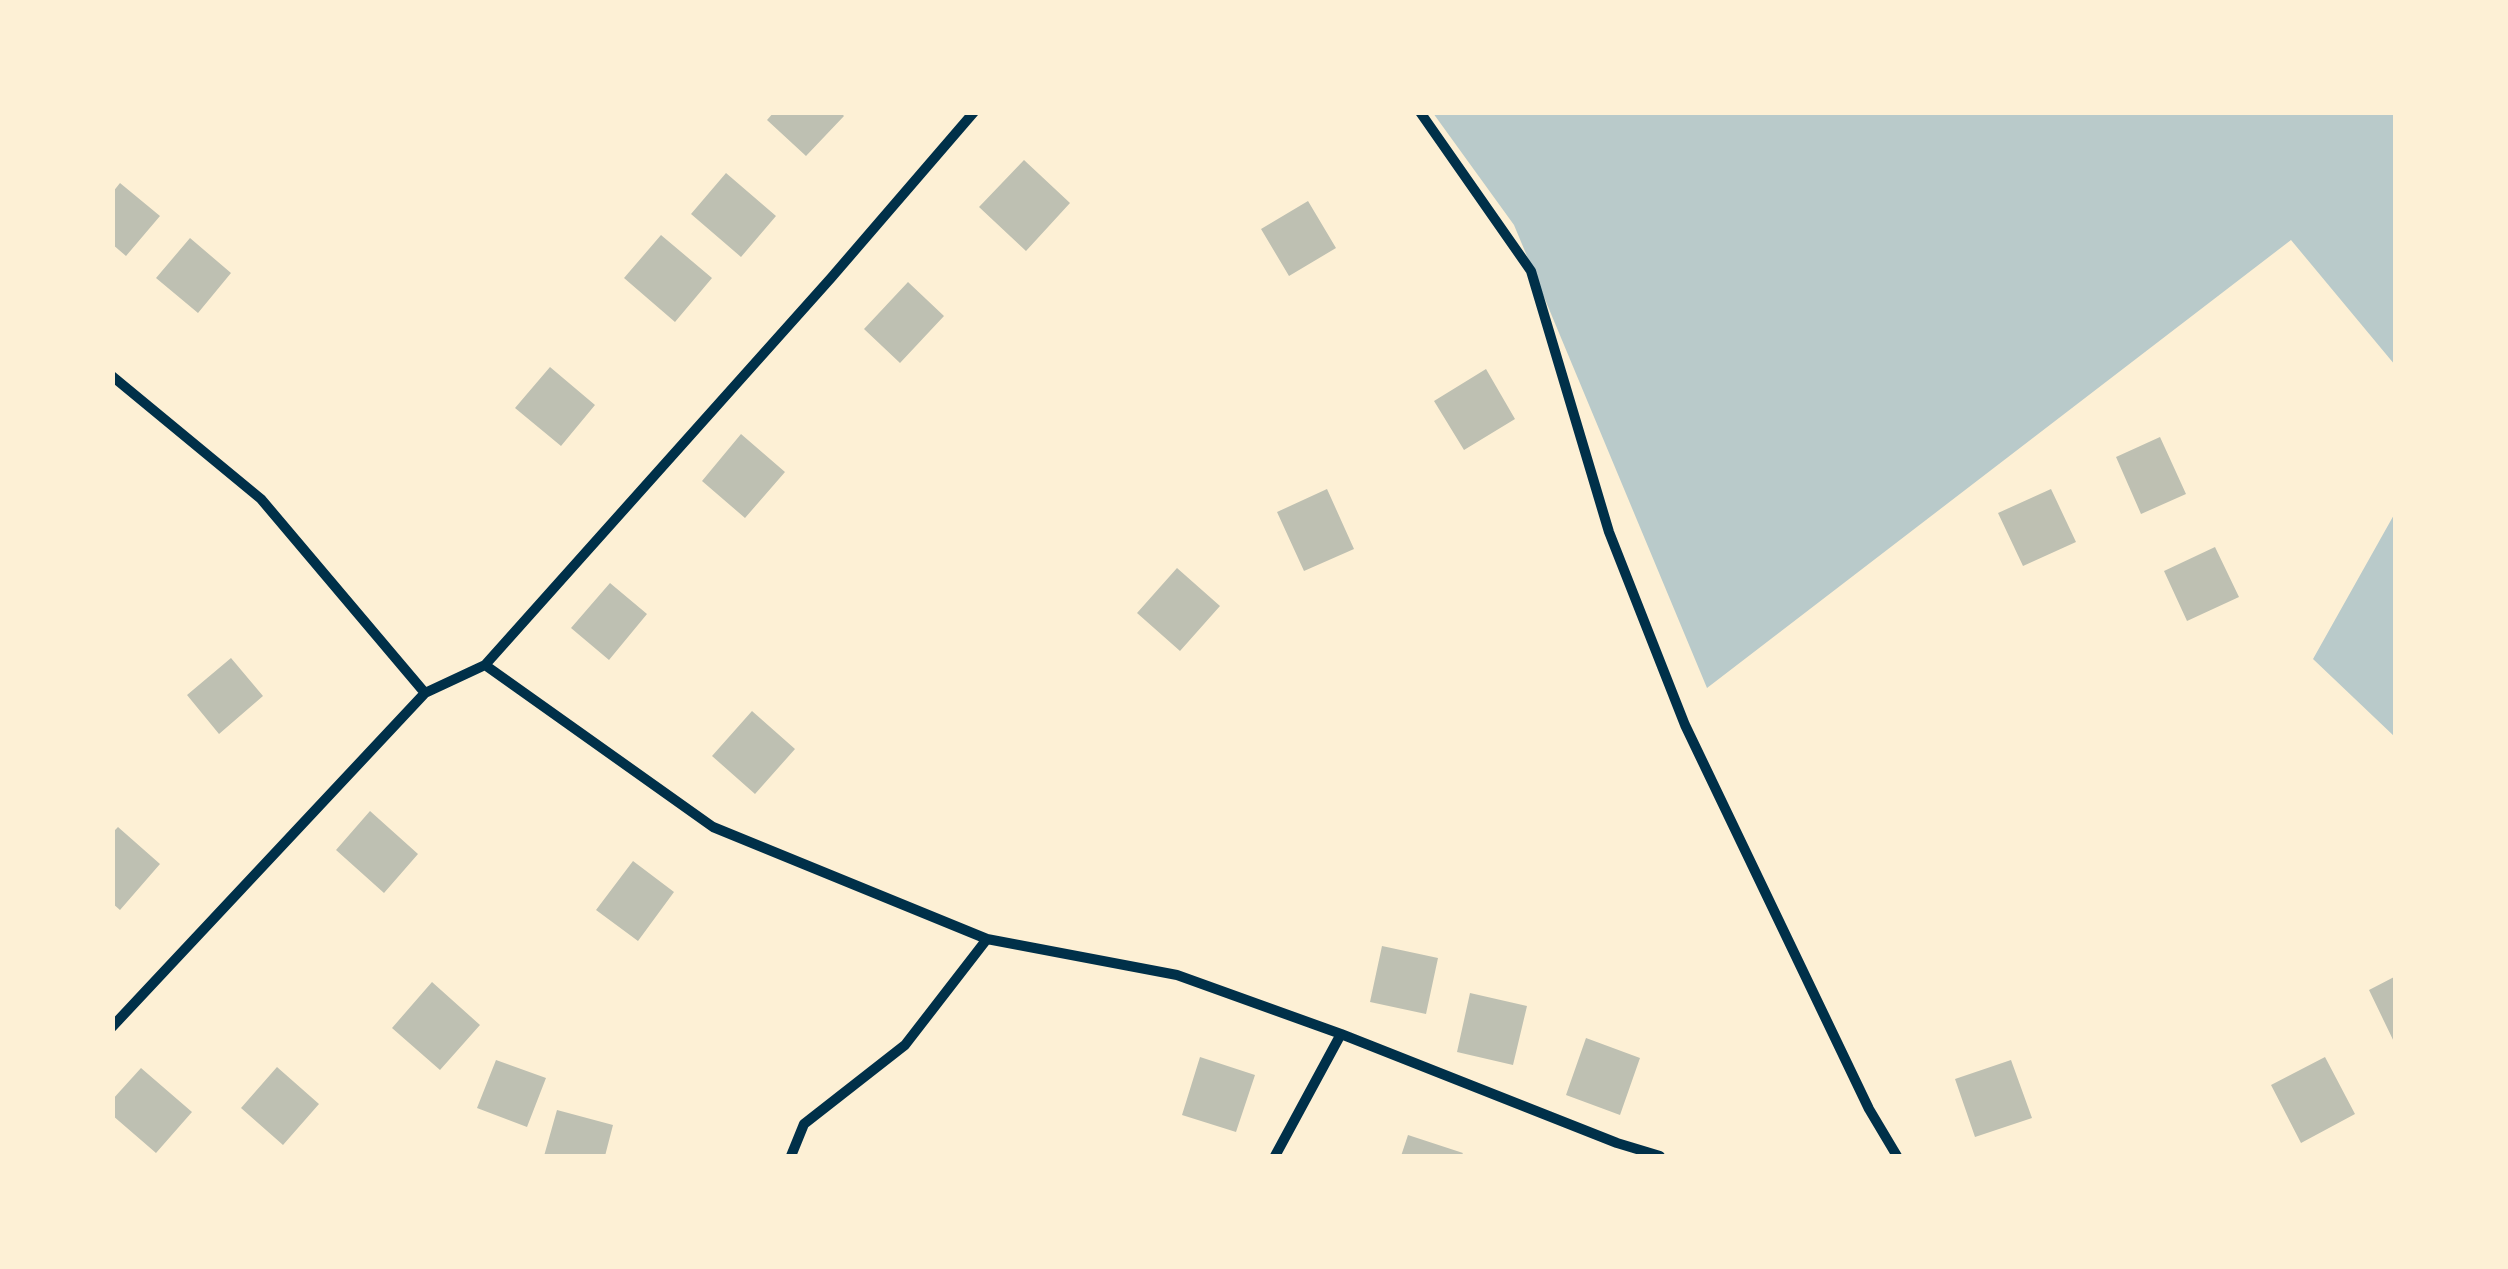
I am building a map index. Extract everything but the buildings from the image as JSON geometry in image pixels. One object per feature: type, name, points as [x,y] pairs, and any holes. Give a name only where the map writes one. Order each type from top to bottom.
[{"type":"street","points":[[112,1026],[424,693],[485,665],[974,112]]},
{"type":"street","points":[[1420,112],[1530,271],[1609,532],[1684,726],[1870,1109],[1897,1156]]},
{"type":"street","points":[[112,376],[262,499],[424,693]]},
{"type":"street","points":[[485,665],[713,827],[987,940],[1177,975],[1660,1156]]},
{"type":"street","points":[[791,1156],[804,1124],[904,1045],[987,940]]},
{"type":"street","points":[[1274,1156],[1341,1034]]},
{"type":"shaded area","points":[[1433,113],[2395,113],[2395,365],[2291,240],[1707,688],[1514,225]]},
{"type":"shaded area","points":[[2395,513],[2395,737],[2313,659]]}]
